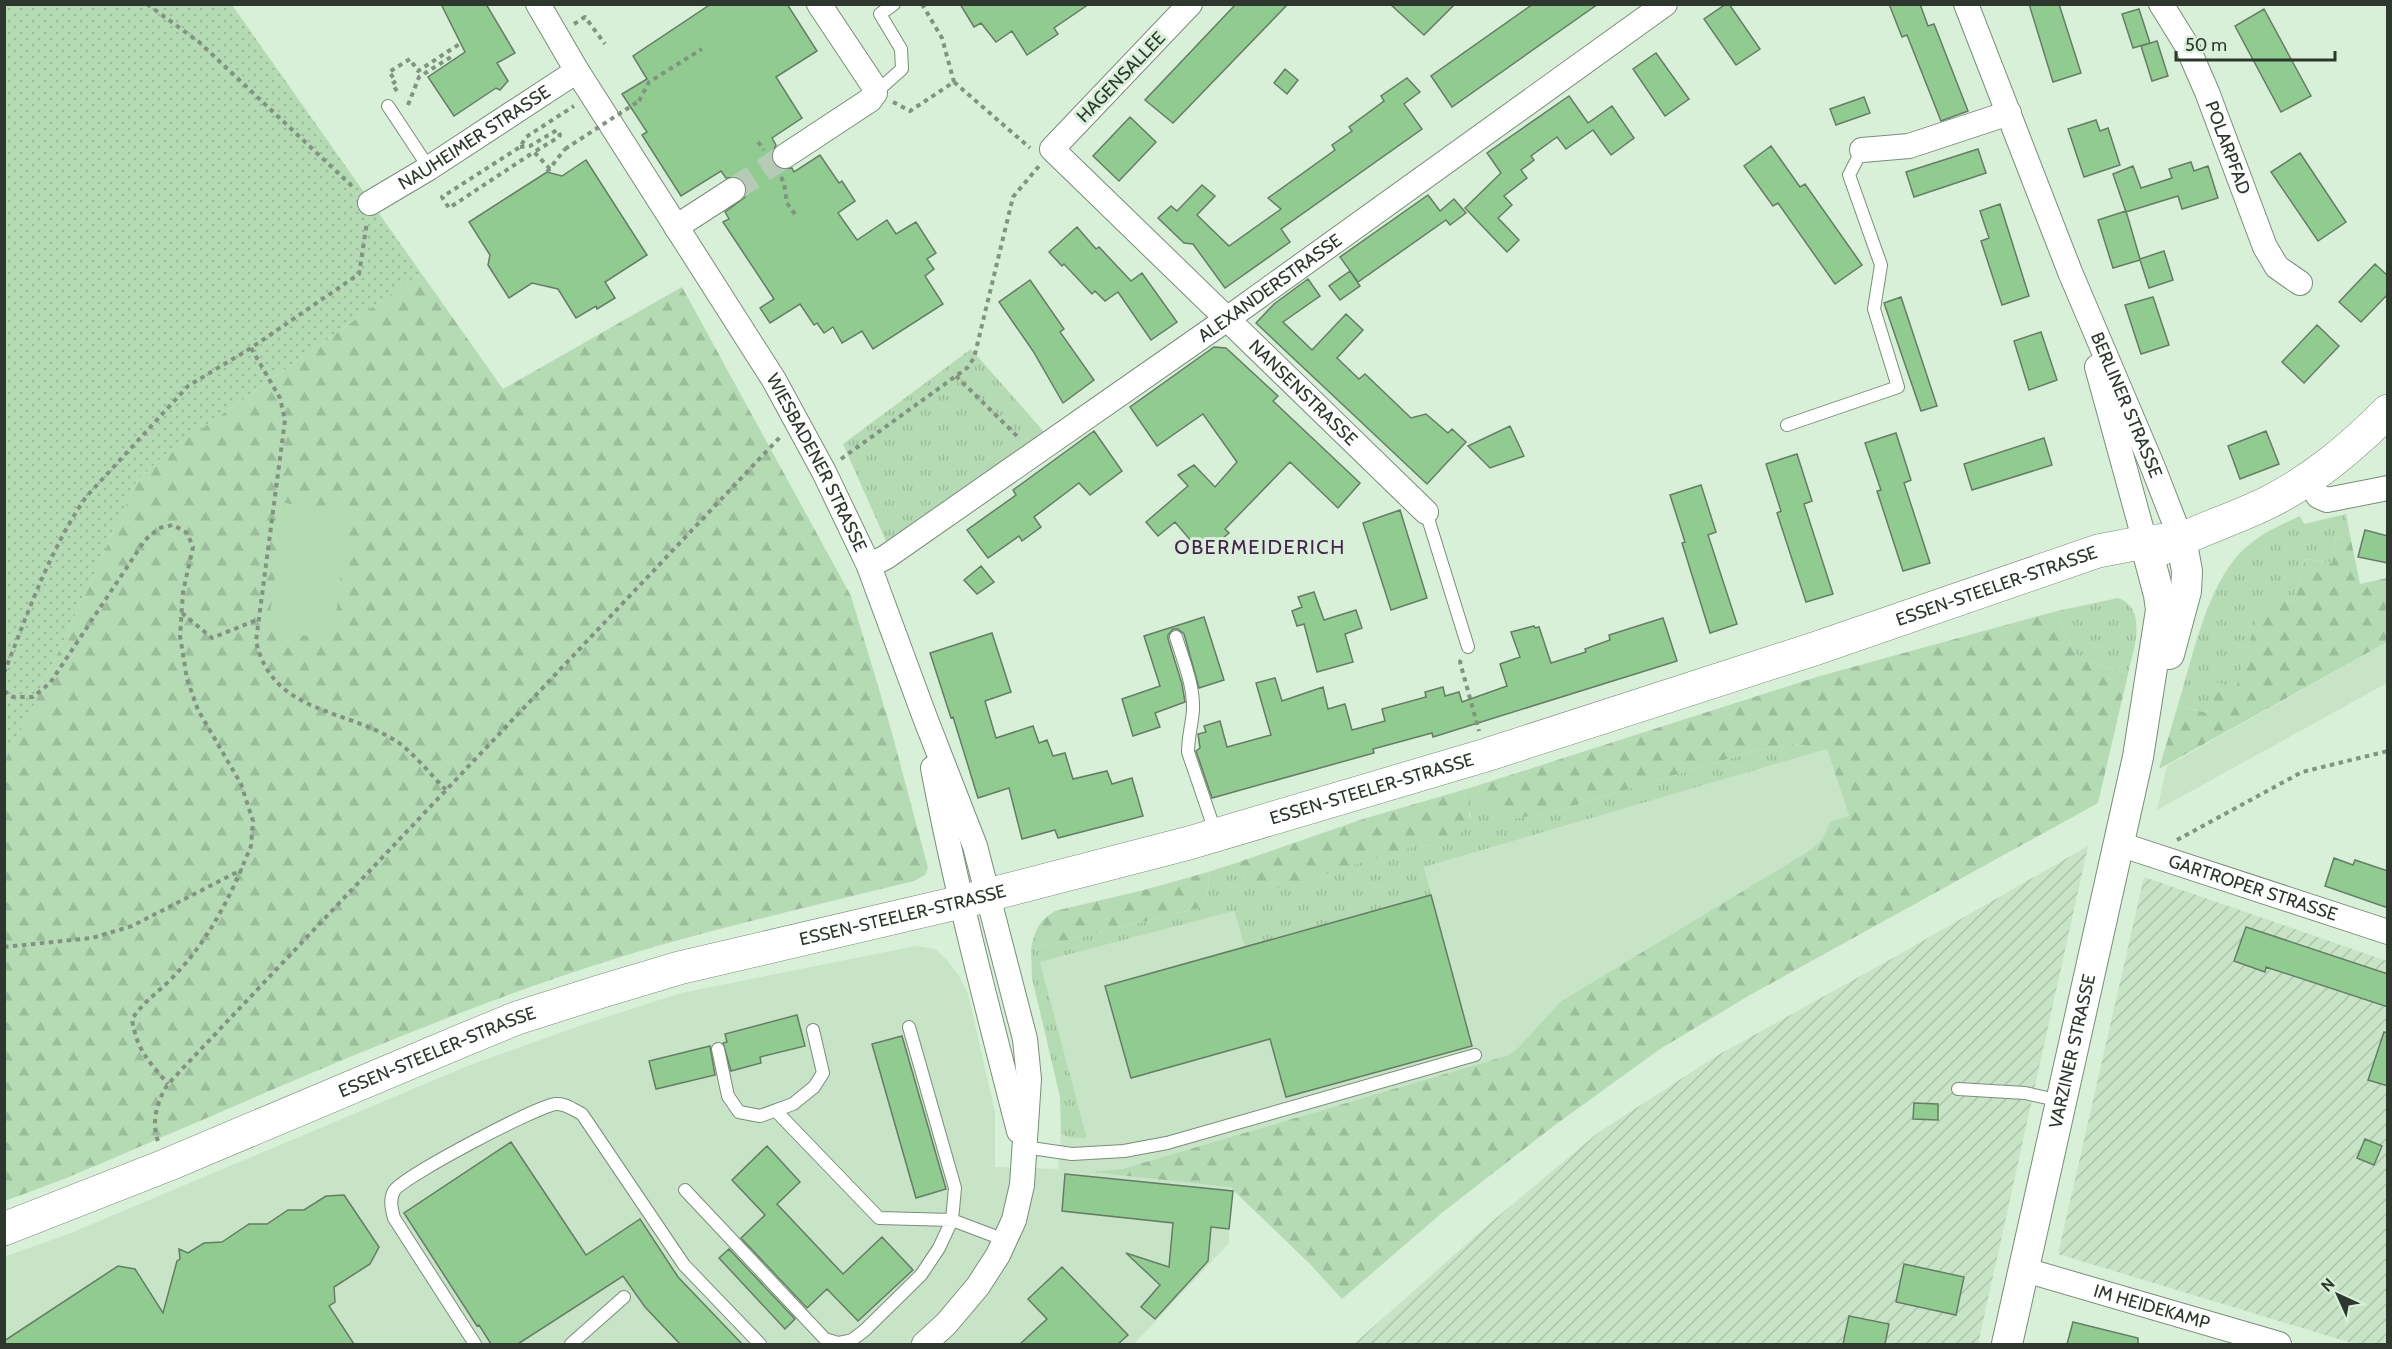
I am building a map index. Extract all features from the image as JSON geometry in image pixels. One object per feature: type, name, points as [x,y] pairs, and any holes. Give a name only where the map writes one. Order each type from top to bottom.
[{"type":"main road","name":"ESSEN-STEELER-STRASSE","points":[[4,1229],[167,1165],[517,1018],[679,968],[974,898],[1216,835],[1485,754],[1816,648],[2088,577],[2147,548],[2209,529],[2269,502],[2336,460],[2388,411]]},
{"type":"street","name":"WIESBADENER STRASSE","points":[[538,4],[592,94],[744,331],[824,472],[869,566],[924,716],[949,852],[974,898],[1024,1147],[1022,1185],[1014,1220],[1005,1240],[978,1286],[946,1324],[924,1344]]},
{"type":"street","points":[[785,156],[870,100],[875,93],[873,85],[819,4]]},
{"type":"street","name":"HAGENSALLEE","points":[[1052,149],[1190,4]]},
{"type":"street","name":"ALEXANDERSTRASSE","points":[[869,566],[886,557],[1227,319],[1665,4]]},
{"type":"street","name":"BERLINER STRASSE","points":[[1966,4],[2070,272],[2181,539]]},
{"type":"street","name":"POLARPFAD","points":[[2161,4],[2213,90],[2265,247],[2277,267],[2300,283]]},
{"type":"street","name":"NAUHEIMER STRASSE","points":[[370,203],[429,168],[578,71]]},
{"type":"street","points":[[1862,150],[1909,146],[2009,113]]},
{"type":"street","name":"NANSENSTRASSE","points":[[1052,149],[1426,513]]},
{"type":"street","points":[[676,227],[733,190]]},
{"type":"street","name":"BERLINER STRASSE","points":[[2070,272],[2147,548]]},
{"type":"street","points":[[2307,479],[2318,495],[2327,500],[2388,488]]},
{"type":"street","name":"VARZINER STRASSE","points":[[2138,757],[2183,608],[2187,571],[2181,539]]},
{"type":"street","name":"VARZINER STRASSE","points":[[2007,1344],[2138,757],[2161,610],[2147,548]]},
{"type":"street","name":"GARTROPER STRASSE","points":[[2119,844],[2154,853],[2388,933]]},
{"type":"street","name":"IM HEIDEKAMP","points":[[2025,1270],[2279,1344]]},
{"type":"lane","points":[[875,93],[902,69],[901,49],[880,14],[894,4]]},
{"type":"lane","points":[[388,106],[429,168]]},
{"type":"lane","points":[[1787,425],[1898,387],[1874,309],[1881,265],[1849,175],[1862,150]]},
{"type":"lane","points":[[1426,513],[1468,647]]},
{"type":"lane","points":[[1176,637],[1191,687],[1193,708],[1188,752],[1216,835]]},
{"type":"lane","points":[[686,1190],[825,1339],[838,1343],[852,1340],[921,1275],[939,1248],[952,1220],[955,1188],[909,1027]]},
{"type":"lane","points":[[718,1049],[728,1096],[740,1112],[760,1116],[793,1104],[814,1087],[823,1073],[813,1030]]},
{"type":"lane","points":[[1024,1147],[1072,1154],[1124,1150],[1167,1143],[1475,1055]]},
{"type":"lane","points":[[1958,1089],[2025,1093],[2062,1101]]},
{"type":"lane","points":[[475,1344],[394,1218],[391,1204],[394,1191],[415,1174],[527,1114],[557,1103],[582,1114],[684,1265],[760,1344]]},
{"type":"lane","points":[[776,1110],[879,1218],[952,1220],[1005,1240]]},
{"type":"lane","points":[[571,1344],[624,1297]]},
{"type":"path","points":[[4,673],[45,569],[86,497],[188,386],[251,348],[359,274],[370,203],[199,42],[147,4]]},
{"type":"path","points":[[922,4],[942,38],[954,82],[1035,153],[1052,149]]},
{"type":"path","points":[[585,17],[605,44]]},
{"type":"path","points":[[407,134],[418,127],[421,121],[392,84],[396,81],[389,72],[410,59],[418,71],[461,43]]},
{"type":"path","points":[[534,152],[549,171],[565,149],[639,101],[650,82],[702,49]]},
{"type":"path","points":[[408,105],[419,77],[455,57],[450,50]]},
{"type":"path","points":[[875,93],[910,111],[954,82]]},
{"type":"path","points":[[520,147],[530,146],[557,130],[559,136],[449,208],[442,197],[520,147],[526,137],[592,94]]},
{"type":"path","points":[[824,472],[967,368],[974,358],[1013,198],[1052,149]]},
{"type":"path","points":[[784,183],[788,203],[797,217]]},
{"type":"path","points":[[251,348],[280,398],[285,420],[256,641],[260,655],[279,684],[304,703],[369,726],[398,742],[446,790]]},
{"type":"path","points":[[956,376],[1035,453]]},
{"type":"path","points":[[167,1165],[155,1130],[158,1100],[168,1084],[796,421]]},
{"type":"path","points":[[4,691],[13,697],[33,698],[50,682],[145,540],[159,528],[173,525],[187,533],[193,547],[183,592],[180,636],[187,679],[198,710],[241,784],[253,821],[251,846],[224,908],[197,950],[173,977],[142,1004],[132,1019],[135,1037],[142,1053],[168,1084]]},
{"type":"path","points":[[182,614],[213,638],[259,619]]},
{"type":"path","points":[[1468,647],[1460,662],[1485,754]]},
{"type":"path","points":[[2154,853],[2217,816],[2302,772],[2388,751]]},
{"type":"path","points":[[4,947],[92,938],[132,926],[241,870]]},
{"type":"shaded area","points":[[2387,642],[2387,683],[2157,810],[2167,766]]},
{"type":"shaded area","points":[[1827,749],[1849,817],[1830,822],[1822,840],[1812,849],[1560,1002],[1509,1055],[1122,1169],[1094,1172],[1230,1186],[1229,1243],[1134,1344],[5,1344],[4,1257],[71,1233],[470,1065],[585,1024],[681,993],[916,946],[935,949],[946,959],[959,976],[968,994],[995,1112],[995,1167],[1058,1169],[1061,1135],[1074,1138],[1087,1137],[1040,962],[1234,911],[1245,947],[1430,895],[1424,867]]},
{"type":"shaded area","points":[[2088,846],[1978,1344],[1354,1344],[1489,1224],[1599,1132],[1718,1055]]},
{"type":"shaded area","points":[[2144,877],[2387,961],[2387,1344],[2355,1344],[2058,1254]]},
{"type":"green space","points":[[5,5],[232,5],[421,273],[167,453],[137,480],[31,711],[5,759]]},
{"type":"green space","points":[[421,273],[503,389],[682,287],[851,596],[890,726],[928,868],[925,875],[914,881],[653,947],[568,974],[377,1046],[64,1179],[5,1201],[5,759],[31,711],[137,480],[167,453]]},
{"type":"green space","points":[[971,349],[1045,433],[886,541],[843,444]]},
{"type":"green space","points":[[284,503],[349,511],[333,639],[268,631]]},
{"type":"green space","points":[[2346,514],[2350,535],[2336,538],[2332,563],[2305,559],[2293,601],[2263,598],[2236,689],[2207,713],[2178,705],[2210,603],[2229,566],[2241,552],[2261,536],[2300,516],[2304,524]]},
{"type":"green space","points":[[2350,535],[2360,584],[2387,578],[2387,642],[2159,769],[2178,705],[2207,713],[2216,682],[2236,688],[2263,597],[2293,601],[2305,559],[2332,563],[2336,538]]},
{"type":"green space","points":[[2118,598],[2128,603],[2136,621],[2135,643],[2128,674],[2080,659],[2067,639],[2057,611]]},
{"type":"green space","points":[[2057,611],[2067,639],[2080,659],[2128,674],[2098,803],[1750,995],[1660,1049],[1555,1125],[1443,1212],[1342,1299],[1311,1265],[1230,1187],[1090,1172],[1122,1169],[1509,1055],[1560,1002],[1812,849],[1822,840],[1830,822],[1849,816],[1827,749],[1794,744],[1754,751],[1546,814],[1509,819],[1497,815],[1476,786],[1820,676]]},
{"type":"green space","points":[[1794,744],[1827,749],[1424,867],[1431,895],[1245,947],[1234,911],[1040,962],[1087,1138],[1061,1135],[1060,1097],[1032,978],[1031,949],[1199,908],[1208,891],[1208,872],[1236,863],[1248,883],[1471,817],[1463,790],[1476,786],[1497,815],[1509,819],[1546,814],[1754,751]]},
{"type":"green space","points":[[1463,790],[1470,818],[1462,832],[1269,891],[1248,883],[1236,863],[1363,819]]},
{"type":"green space","points":[[1208,872],[1208,891],[1199,908],[1031,949],[1038,927],[1055,911]]},
{"type":"building","points":[[441,4],[486,4],[515,53],[497,63],[508,81],[500,90],[496,88],[454,116],[428,77],[465,52]]},
{"type":"building","points":[[711,4],[787,4],[817,51],[776,77],[802,118],[772,138],[776,145],[771,156],[773,164],[779,169],[792,168],[794,172],[820,155],[839,183],[842,181],[855,201],[838,213],[857,240],[887,220],[896,234],[916,222],[936,253],[927,259],[934,269],[925,276],[943,304],[873,349],[862,331],[842,343],[833,327],[824,333],[817,323],[814,325],[800,304],[770,323],[760,308],[774,299],[723,222],[729,219],[725,212],[745,197],[747,190],[745,183],[739,177],[726,178],[721,171],[681,196],[642,135],[647,132],[622,94],[647,79],[633,56]]},
{"type":"building","points":[[960,4],[1089,4],[1054,28],[1058,34],[1027,55],[1012,31],[996,42],[981,23],[974,27]]},
{"type":"building","points":[[1236,4],[1288,4],[1173,123],[1145,100]]},
{"type":"building","points":[[1390,4],[1455,4],[1424,35]]},
{"type":"building","points":[[1533,4],[1598,4],[1452,107],[1431,76]]},
{"type":"building","points":[[1729,4],[1760,49],[1736,65],[1704,19]]},
{"type":"building","points":[[1889,4],[1920,4],[1928,26],[1934,24],[1968,111],[1941,121],[1907,35],[1902,37]]},
{"type":"building","points":[[2029,4],[2059,4],[2081,73],[2053,82]]},
{"type":"building","points":[[2139,9],[2150,43],[2133,48],[2122,14]]},
{"type":"building","points":[[2264,9],[2311,96],[2281,112],[2235,26]]},
{"type":"building","points":[[2157,41],[2168,76],[2152,81],[2141,46]]},
{"type":"building","points":[[1656,53],[1689,99],[1665,116],[1633,69]]},
{"type":"building","points":[[1285,69],[1298,80],[1287,94],[1274,83]]},
{"type":"building","points":[[1407,78],[1420,92],[1404,104],[1422,129],[1281,229],[1290,242],[1225,288],[1193,244],[1184,243],[1158,218],[1171,206],[1177,211],[1202,185],[1215,196],[1197,215],[1229,246],[1281,209],[1268,198],[1335,150],[1332,145],[1352,131],[1349,127],[1384,101],[1381,96]]},
{"type":"building","points":[[1569,96],[1588,123],[1612,106],[1634,138],[1611,155],[1593,130],[1566,149],[1557,137],[1531,156],[1534,160],[1521,170],[1527,178],[1504,196],[1512,205],[1498,218],[1519,240],[1507,252],[1465,208],[1501,173],[1487,153]]},
{"type":"building","points":[[1864,97],[1870,113],[1836,125],[1830,109]]},
{"type":"building","points":[[1130,117],[1156,142],[1119,181],[1093,156]]},
{"type":"building","points":[[2096,120],[2100,131],[2108,128],[2120,165],[2084,177],[2068,129]]},
{"type":"building","points":[[1771,146],[1800,187],[1805,184],[1862,265],[1835,284],[1778,203],[1773,206],[1744,166]]},
{"type":"building","points":[[1978,149],[1986,173],[1914,197],[1906,172]]},
{"type":"building","points":[[2300,153],[2346,222],[2318,241],[2271,172]]},
{"type":"building","points":[[586,160],[647,255],[605,282],[615,298],[576,318],[558,289],[532,283],[509,298],[488,265],[490,255],[469,222],[547,172],[562,176]]},
{"type":"building","points":[[2191,162],[2194,171],[2208,166],[2218,198],[2182,209],[2178,196],[2126,212],[2113,174],[2133,166],[2141,188],[2172,178],[2169,169]]},
{"type":"building","points":[[1428,195],[1440,211],[1454,199],[1466,213],[1450,225],[1446,220],[1358,282],[1340,257]]},
{"type":"building","points":[[2000,204],[2029,296],[2002,305],[1981,241],[1989,238],[1980,211]]},
{"type":"building","points":[[2126,211],[2140,259],[2164,251],[2173,280],[2149,288],[2140,260],[2113,268],[2098,220]]},
{"type":"building","points":[[1077,227],[1096,249],[1099,247],[1131,281],[1142,273],[1177,322],[1151,340],[1118,292],[1105,301],[1095,291],[1092,294],[1064,264],[1062,266],[1049,252]]},
{"type":"building","points":[[2375,264],[2388,276],[2388,294],[2361,322],[2339,302]]},
{"type":"building","points":[[1350,271],[1360,286],[1340,300],[1329,286]]},
{"type":"building","points":[[1308,279],[1320,296],[1283,322],[1312,350],[1346,314],[1363,330],[1337,358],[1359,379],[1365,374],[1411,418],[1426,414],[1448,433],[1452,429],[1466,442],[1427,484],[1256,323],[1274,304]]},
{"type":"building","points":[[1030,280],[1064,329],[1060,332],[1094,380],[1063,403],[1033,351],[999,302]]},
{"type":"building","points":[[1901,297],[1937,406],[1921,411],[1884,303]]},
{"type":"building","points":[[2153,297],[2169,345],[2141,354],[2125,305]]},
{"type":"building","points":[[2317,325],[2339,346],[2304,383],[2282,362]]},
{"type":"building","points":[[2041,332],[2057,380],[2029,390],[2014,341]]},
{"type":"building","points":[[1214,347],[1226,348],[1278,396],[1273,401],[1360,483],[1338,508],[1290,462],[1225,529],[1229,533],[1203,555],[1175,522],[1158,536],[1146,522],[1188,486],[1178,475],[1194,465],[1215,487],[1237,462],[1203,414],[1157,446],[1130,407]]},
{"type":"building","points":[[1510,426],[1524,456],[1490,468],[1468,446]]},
{"type":"building","points":[[1094,431],[1122,471],[1090,495],[1079,483],[1034,517],[1041,527],[1022,541],[1019,536],[988,558],[967,530],[1016,495],[1013,490]]},
{"type":"building","points":[[2266,431],[2279,464],[2240,479],[2228,446]]},
{"type":"building","points":[[1896,433],[1911,480],[1904,483],[1930,563],[1903,571],[1877,491],[1881,490],[1865,443]]},
{"type":"building","points":[[2044,438],[2052,465],[1972,490],[1964,464]]},
{"type":"building","points":[[1797,454],[1812,501],[1804,504],[1833,594],[1806,602],[1777,513],[1781,511],[1766,464]]},
{"type":"building","points":[[1701,485],[1716,532],[1708,535],[1737,624],[1710,633],[1682,543],[1685,542],[1670,495]]},
{"type":"building","points":[[1400,510],[1427,598],[1391,610],[1363,523]]},
{"type":"building","points":[[2365,530],[2388,536],[2388,563],[2358,557]]},
{"type":"building","points":[[981,566],[994,582],[977,594],[964,580]]},
{"type":"building","points":[[1314,592],[1324,620],[1356,610],[1362,628],[1345,634],[1353,662],[1317,672],[1304,624],[1297,626],[1292,611],[1302,607],[1298,597]]},
{"type":"building","points":[[1204,617],[1224,680],[1199,688],[1184,634],[1178,629],[1173,629],[1168,639],[1185,702],[1155,713],[1160,727],[1133,736],[1122,699],[1160,686],[1144,636]]},
{"type":"building","points":[[1663,618],[1677,661],[1433,737],[1432,733],[1373,749],[1374,753],[1212,798],[1196,751],[1200,748],[1198,734],[1206,732],[1204,726],[1220,721],[1227,747],[1271,735],[1256,683],[1275,678],[1282,701],[1323,687],[1328,709],[1345,704],[1352,730],[1385,721],[1382,709],[1426,697],[1425,692],[1443,687],[1445,696],[1459,692],[1462,702],[1507,686],[1500,664],[1520,657],[1511,632],[1534,626],[1539,627],[1551,663],[1586,652],[1585,649],[1610,640],[1609,635]]},
{"type":"building","points":[[992,633],[1011,692],[985,701],[996,738],[1033,726],[1039,743],[1047,740],[1053,756],[1065,753],[1073,779],[1107,771],[1112,784],[1132,778],[1143,816],[1058,838],[1055,830],[1022,839],[1009,788],[978,798],[930,653]]},
{"type":"building","points":[[2334,858],[2353,865],[2355,860],[2388,871],[2388,908],[2325,886]]},
{"type":"building","points":[[1431,895],[1472,1046],[1286,1097],[1270,1039],[1131,1078],[1105,986]]},
{"type":"building","points":[[2246,927],[2388,974],[2388,1007],[2266,967],[2265,972],[2234,961]]},
{"type":"building","points":[[797,1015],[805,1046],[760,1057],[761,1063],[731,1071],[723,1043],[727,1042],[725,1034]]},
{"type":"building","points":[[2384,1032],[2388,1033],[2388,1086],[2368,1080]]},
{"type":"building","points":[[902,1036],[946,1189],[916,1198],[872,1044]]},
{"type":"building","points":[[710,1046],[715,1075],[656,1089],[649,1061]]},
{"type":"building","points":[[1914,1103],[1938,1104],[1938,1120],[1913,1119]]},
{"type":"building","points":[[2365,1139],[2382,1146],[2374,1165],[2357,1158]]},
{"type":"building","points":[[511,1142],[586,1255],[640,1219],[678,1277],[742,1344],[680,1344],[645,1307],[623,1276],[518,1344],[491,1344],[404,1213]]},
{"type":"building","points":[[767,1146],[800,1182],[777,1204],[843,1274],[882,1237],[913,1270],[858,1321],[827,1289],[807,1308],[741,1238],[765,1215],[732,1180]]},
{"type":"building","points":[[1065,1174],[1233,1191],[1229,1229],[1211,1227],[1208,1261],[1155,1319],[1141,1307],[1160,1285],[1126,1253],[1169,1267],[1173,1223],[1062,1211]]},
{"type":"building","points":[[344,1195],[379,1247],[370,1264],[334,1287],[335,1302],[329,1306],[354,1344],[4,1344],[4,1341],[118,1266],[135,1269],[163,1313],[177,1261],[180,1259],[179,1249],[188,1253],[204,1243],[222,1242],[249,1224],[267,1224],[288,1210],[304,1210],[326,1196]]},
{"type":"building","points":[[729,1249],[795,1319],[785,1329],[719,1258]]},
{"type":"building","points":[[1904,1264],[1964,1277],[1956,1315],[1896,1302]]},
{"type":"building","points":[[1062,1267],[1128,1335],[1118,1344],[1020,1344],[1047,1319],[1028,1299]]},
{"type":"building","points":[[1849,1316],[1889,1324],[1885,1344],[1843,1344]]},
{"type":"building","points":[[2073,1322],[2138,1338],[2138,1344],[2067,1344]]},
{"type":"tunnel","points":[[733,190],[785,156]]},
{"type":"district","name":"OBERMEIDERICH","points":[[1260,547]]}]
